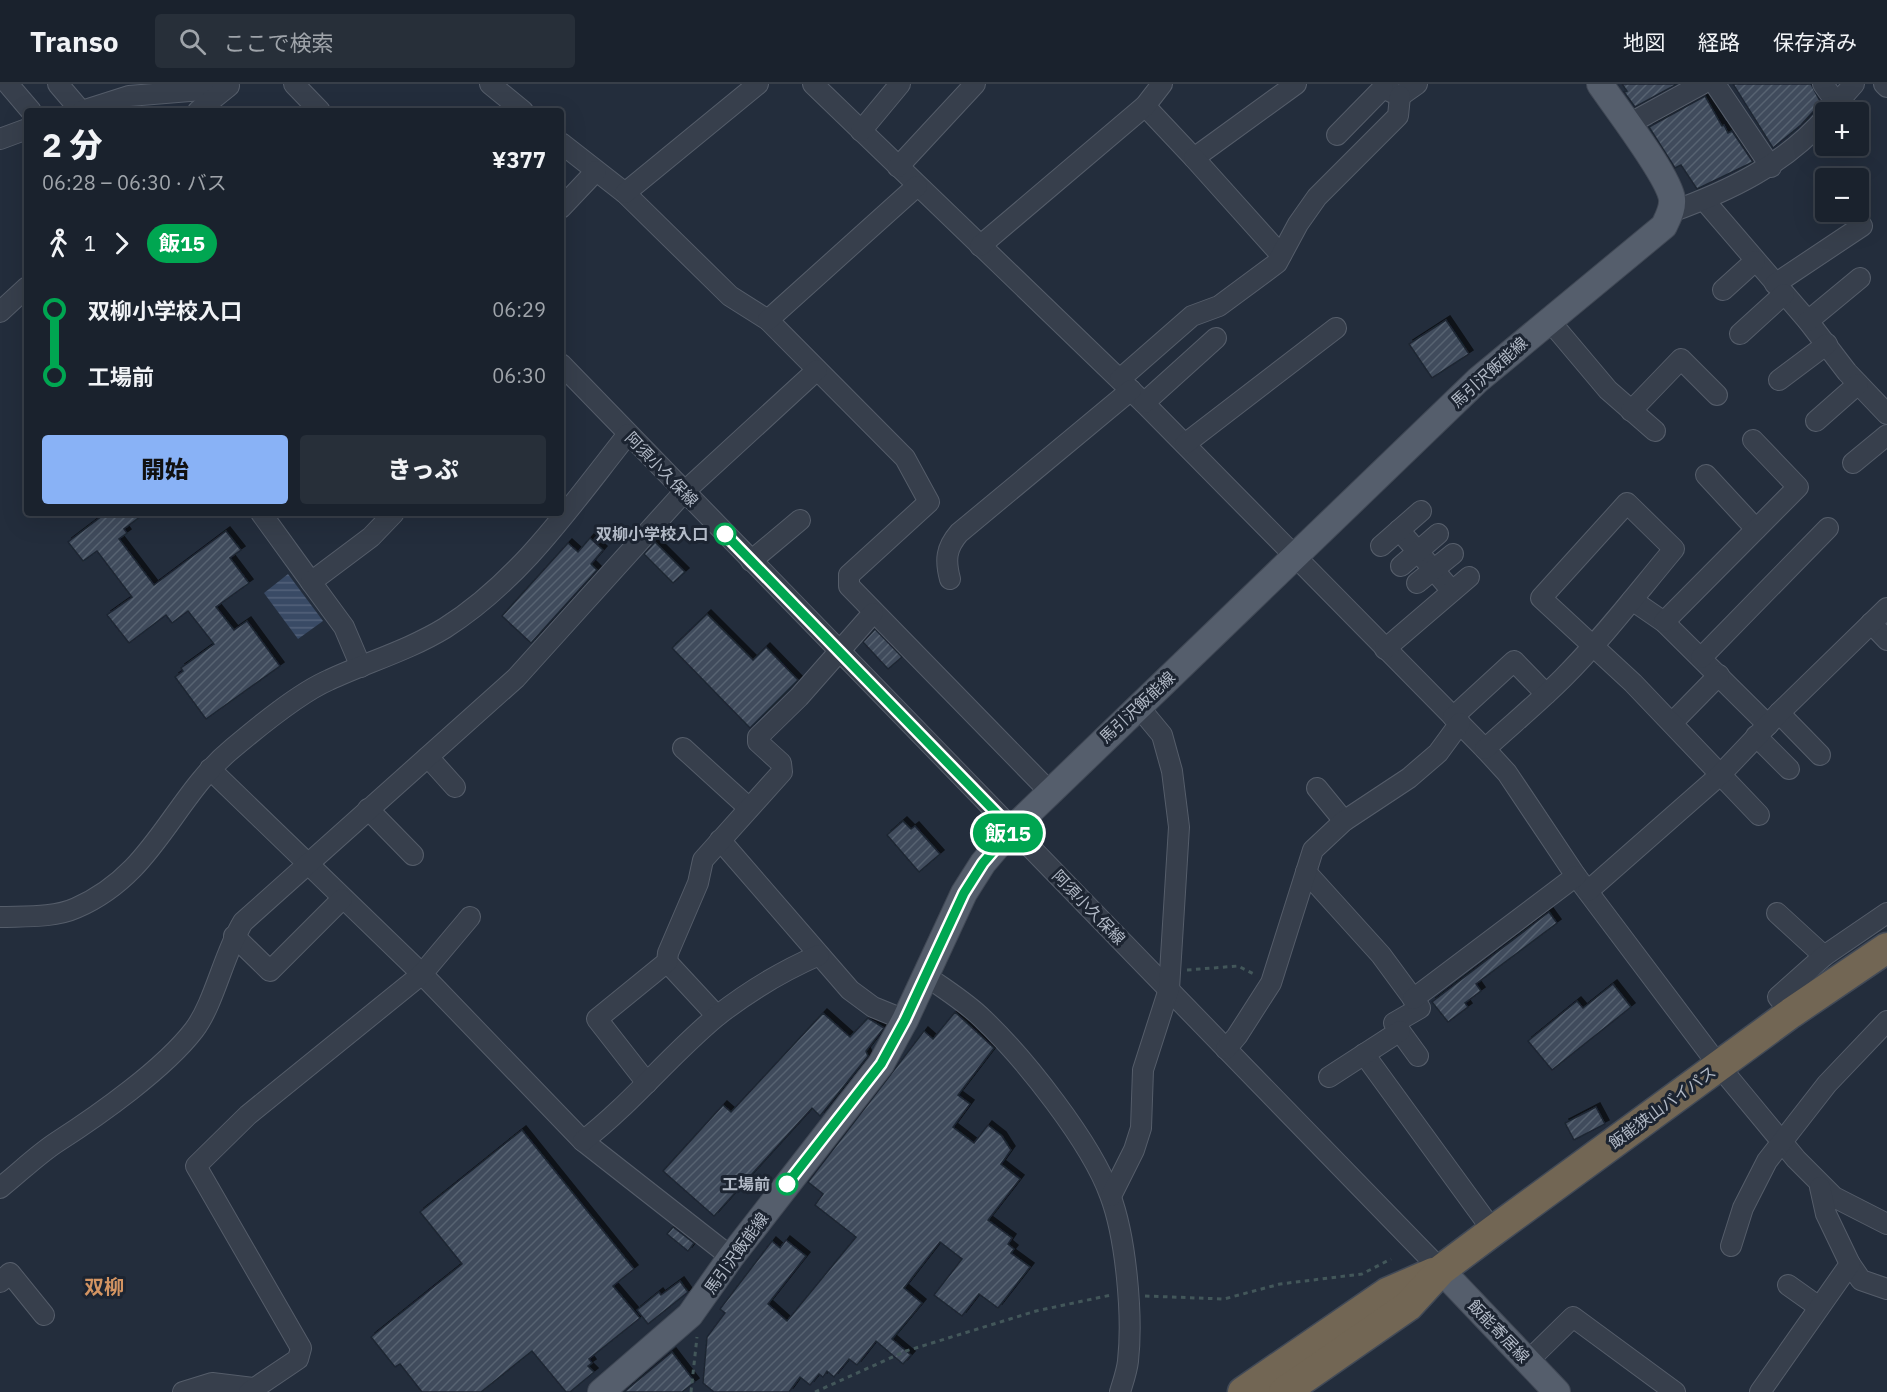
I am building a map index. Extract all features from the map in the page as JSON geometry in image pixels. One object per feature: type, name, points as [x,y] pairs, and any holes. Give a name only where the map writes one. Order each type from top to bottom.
[{"type":"highway","name":"飯能狭山バイパス","points":[[1284,1392],[1408,1306],[1441,1270],[1493,1231],[1791,1013],[1887,948]]},
{"type":"highway","name":"飯能狭山バイパス","points":[[1243,1392],[1387,1293],[1441,1270]]},
{"type":"main road","points":[[1600,84],[1666,180],[1672,199],[1671,212]]},
{"type":"main road","name":"馬引沢飯能線","points":[[602,1392],[690,1315],[731,1257],[881,1064],[905,1020],[964,893],[983,863],[1012,829],[1478,380],[1652,238],[1664,226],[1671,212]]},
{"type":"main road","name":"飯能寄居線","points":[[1441,1270],[1557,1392]]},
{"type":"street","points":[[9,84],[29,108]]},
{"type":"street","points":[[58,84],[78,108]]},
{"type":"street","points":[[490,84],[519,108]]},
{"type":"street","points":[[626,193],[758,84]]},
{"type":"street","points":[[813,84],[1132,391],[1485,749],[1521,792],[1582,883],[1719,1066],[1782,1142],[1820,1186],[1834,1197],[1887,1224]]},
{"type":"street","points":[[861,131],[900,84]]},
{"type":"street","points":[[898,167],[975,84]]},
{"type":"street","points":[[980,246],[1145,106],[1162,84]]},
{"type":"street","points":[[1194,158],[1296,84]]},
{"type":"street","points":[[1337,135],[1388,89],[1417,84]]},
{"type":"street","points":[[1627,125],[1701,84]]},
{"type":"street","points":[[1715,84],[1771,167]]},
{"type":"street","points":[[1823,84],[1828,102]]},
{"type":"street","points":[[1839,102],[1854,84]]},
{"type":"street","points":[[91,108],[129,96],[229,86]]},
{"type":"street","points":[[202,108],[229,86]]},
{"type":"street","points":[[300,86],[318,108]]},
{"type":"street","points":[[1132,391],[1192,316],[1219,306],[1277,263],[1317,197],[1398,116],[1388,89]]},
{"type":"street","points":[[1145,106],[1281,255]]},
{"type":"street","points":[[1671,212],[1704,200],[1771,167],[1815,129]]},
{"type":"street","points":[[0,139],[24,130]]},
{"type":"street","points":[[564,144],[626,193],[730,296],[768,320],[905,458],[929,502],[849,575],[849,586],[1049,791]]},
{"type":"street","points":[[564,205],[596,171]]},
{"type":"street","points":[[768,320],[917,186]]},
{"type":"street","points":[[1704,200],[1808,321],[1858,384],[1887,414]]},
{"type":"street","points":[[1740,334],[1779,289],[1862,226]]},
{"type":"street","points":[[1723,290],[1755,261]]},
{"type":"street","points":[[1808,321],[1860,278]]},
{"type":"street","points":[[0,312],[24,290]]},
{"type":"street","points":[[1549,320],[1608,390],[1655,431]]},
{"type":"street","points":[[1185,444],[1336,328]]},
{"type":"street","points":[[950,579],[946,564],[949,545],[959,533],[1132,391],[1216,338]]},
{"type":"street","points":[[1779,380],[1827,344]]},
{"type":"street","points":[[1631,411],[1681,359],[1717,395]]},
{"type":"street","name":"阿須小久保線","points":[[564,367],[1012,829],[1169,982],[1226,1049],[1441,1270]]},
{"type":"street","points":[[0,1188],[56,1143],[80,1129],[176,1050],[196,1028],[234,936],[243,922],[516,678],[684,492],[817,370]]},
{"type":"street","points":[[1816,421],[1858,384]]},
{"type":"street","points":[[564,514],[628,434]]},
{"type":"street","points":[[1853,464],[1887,435]]},
{"type":"street","points":[[1664,622],[1798,487],[1753,440]]},
{"type":"street","points":[[1706,475],[1756,529]]},
{"type":"street","points":[[1485,749],[1545,694],[1591,646],[1674,549],[1627,503],[1541,598],[1591,646],[1633,683],[1759,815]]},
{"type":"street","points":[[1381,546],[1421,511]]},
{"type":"street","points":[[263,516],[344,627],[361,667]]},
{"type":"street","points":[[311,582],[371,537],[391,516]]},
{"type":"street","points":[[0,917],[43,915],[75,909],[130,875],[210,769],[232,748],[326,681],[432,635],[491,593],[539,545],[562,516]]},
{"type":"street","points":[[751,561],[800,520]]},
{"type":"street","points":[[1701,658],[1828,528]]},
{"type":"street","points":[[1399,530],[1452,591]]},
{"type":"street","points":[[1401,566],[1438,534]]},
{"type":"street","points":[[1418,583],[1453,554]]},
{"type":"street","points":[[1385,649],[1469,577]]},
{"type":"street","points":[[1632,600],[1664,622],[1768,724],[1820,755]]},
{"type":"street","points":[[1413,999],[1582,883],[1720,775],[1768,724],[1887,608]]},
{"type":"street","points":[[647,1083],[597,1019],[667,962],[668,953],[698,883],[704,860],[784,768],[758,742],[758,737],[799,697],[873,613]]},
{"type":"street","points":[[1871,623],[1887,640]]},
{"type":"street","points":[[1226,1049],[1271,983],[1313,850],[1344,822],[1409,778],[1438,753],[1457,720],[1514,661],[1545,694]]},
{"type":"street","points":[[1672,723],[1719,675]]},
{"type":"street","points":[[1111,1196],[1134,1150],[1140,1128],[1143,1070],[1169,982],[1179,827],[1172,771],[1162,735],[1138,706]]},
{"type":"street","points":[[1768,724],[1788,769]]},
{"type":"street","points":[[683,748],[749,808]]},
{"type":"street","points":[[428,757],[455,787]]},
{"type":"street","points":[[210,769],[422,974],[583,1141],[731,1257]]},
{"type":"street","points":[[1317,788],[1344,822]]},
{"type":"street","points":[[368,809],[413,855]]},
{"type":"street","points":[[720,840],[850,990],[873,1007],[905,1020]]},
{"type":"street","points":[[1306,872],[1381,955],[1420,1008],[1394,1023],[1418,1056]]},
{"type":"street","points":[[234,936],[270,971],[342,898]]},
{"type":"street","points":[[1777,913],[1824,956]]},
{"type":"street","points":[[1791,1013],[1778,998],[1824,956],[1887,913]]},
{"type":"street","points":[[183,1392],[212,1383],[251,1390],[298,1359],[301,1348],[196,1166],[248,1115],[422,974],[470,917]]},
{"type":"street","points":[[583,1141],[620,1112],[717,1016],[782,971],[819,955]]},
{"type":"street","points":[[667,962],[717,1016]]},
{"type":"street","points":[[925,975],[982,1017],[1018,1056],[1073,1129],[1101,1172],[1111,1196],[1120,1233],[1127,1296],[1128,1361],[1120,1392]]},
{"type":"street","points":[[1731,1246],[1743,1208],[1767,1161],[1827,1084],[1887,1021]]},
{"type":"street","points":[[1329,1077],[1400,1031]]},
{"type":"street","points":[[1364,1054],[1493,1231]]},
{"type":"street","points":[[1820,1186],[1826,1214],[1850,1264],[1861,1280],[1887,1289]]},
{"type":"street","points":[[1760,1392],[1850,1264]]},
{"type":"street","points":[[0,1282],[10,1274],[44,1315]]},
{"type":"street","points":[[1788,1285],[1819,1307]]},
{"type":"street","points":[[1528,1361],[1573,1317],[1675,1392]]},
{"type":"path","points":[[1169,982],[1196,968],[1238,966],[1271,983]]},
{"type":"path","points":[[815,1392],[906,1351],[1036,1311],[1107,1295],[1224,1299],[1280,1284],[1362,1274],[1391,1259]]},
{"type":"path","points":[[690,1315],[697,1342],[691,1392]]},
{"type":"water","points":[[288,574],[323,621],[298,639],[264,593]]},
{"type":"building","points":[[1622,84],[1677,84],[1635,107],[1624,92],[1627,91]]},
{"type":"building","points":[[1733,84],[1811,84],[1820,102],[1815,102],[1815,110],[1801,125],[1773,148]]},
{"type":"building","points":[[1705,96],[1722,126],[1724,125],[1728,133],[1732,131],[1753,162],[1697,189],[1681,165],[1675,168],[1649,127]]},
{"type":"building","points":[[1446,320],[1469,354],[1432,378],[1409,344]]},
{"type":"building","points":[[102,516],[141,516],[124,529],[127,533],[119,539],[154,585],[226,531],[241,550],[230,558],[249,583],[216,607],[234,630],[247,621],[280,666],[206,719],[175,677],[183,671],[181,668],[214,644],[188,611],[172,623],[166,615],[129,643],[107,615],[132,597],[97,551],[83,561],[68,542]]},
{"type":"building","points":[[590,538],[603,550],[591,564],[597,570],[531,643],[502,616],[568,543],[578,552]]},
{"type":"building","points":[[655,542],[685,572],[673,583],[644,554]]},
{"type":"building","points":[[707,614],[753,660],[766,647],[798,680],[750,728],[672,648]]},
{"type":"building","points":[[875,629],[902,657],[888,669],[863,642]]},
{"type":"building","points":[[903,821],[911,829],[915,826],[940,854],[919,872],[887,835]]},
{"type":"building","points":[[1549,912],[1557,923],[1476,984],[1481,991],[1465,1003],[1468,1007],[1448,1022],[1432,1002]]},
{"type":"building","points":[[1613,984],[1631,1007],[1552,1070],[1528,1041],[1577,1001],[1583,1008]]},
{"type":"building","points":[[955,1012],[994,1048],[958,1095],[970,1104],[953,1127],[974,1143],[988,1125],[1002,1136],[1011,1150],[1001,1164],[1020,1179],[988,1220],[1012,1238],[1008,1244],[1014,1249],[1011,1253],[1030,1267],[998,1308],[979,1294],[962,1316],[934,1295],[962,1259],[940,1242],[904,1288],[922,1303],[892,1339],[911,1355],[903,1364],[876,1341],[857,1365],[849,1359],[834,1377],[827,1371],[823,1377],[819,1374],[810,1385],[800,1377],[789,1392],[714,1392],[703,1383],[707,1337],[725,1313],[720,1309],[772,1241],[780,1248],[786,1240],[806,1256],[768,1304],[787,1321],[856,1237],[815,1205],[823,1194],[808,1182],[924,1031],[933,1039]]},
{"type":"building","points":[[823,1013],[850,1037],[868,1018],[884,1028],[866,1051],[868,1056],[820,1116],[812,1108],[714,1216],[663,1171],[723,1105],[731,1112]]},
{"type":"building","points":[[1596,1107],[1605,1124],[1574,1140],[1565,1123]]},
{"type":"building","points":[[522,1130],[634,1269],[613,1286],[640,1318],[589,1359],[592,1363],[588,1366],[594,1372],[570,1392],[566,1392],[532,1351],[481,1392],[422,1392],[400,1364],[395,1367],[371,1337],[462,1264],[420,1212]]},
{"type":"building","points":[[673,1227],[694,1243],[688,1251],[667,1234]]},
{"type":"building","points":[[680,1281],[688,1292],[648,1324],[637,1310],[659,1292],[661,1295]]},
{"type":"building","points":[[672,1352],[695,1382],[682,1392],[624,1392]]},
{"type":"bus line","name":"飯15","points":[[725,534],[1012,829],[983,863],[964,893],[948,923],[894,1044],[881,1064],[787,1184]]},
{"type":"place","name":"双柳小学校入口","points":[[725,534]]},
{"type":"place","name":"工場前","points":[[787,1184]]},
{"type":"district","name":"双柳","points":[[104,1286]]}]
